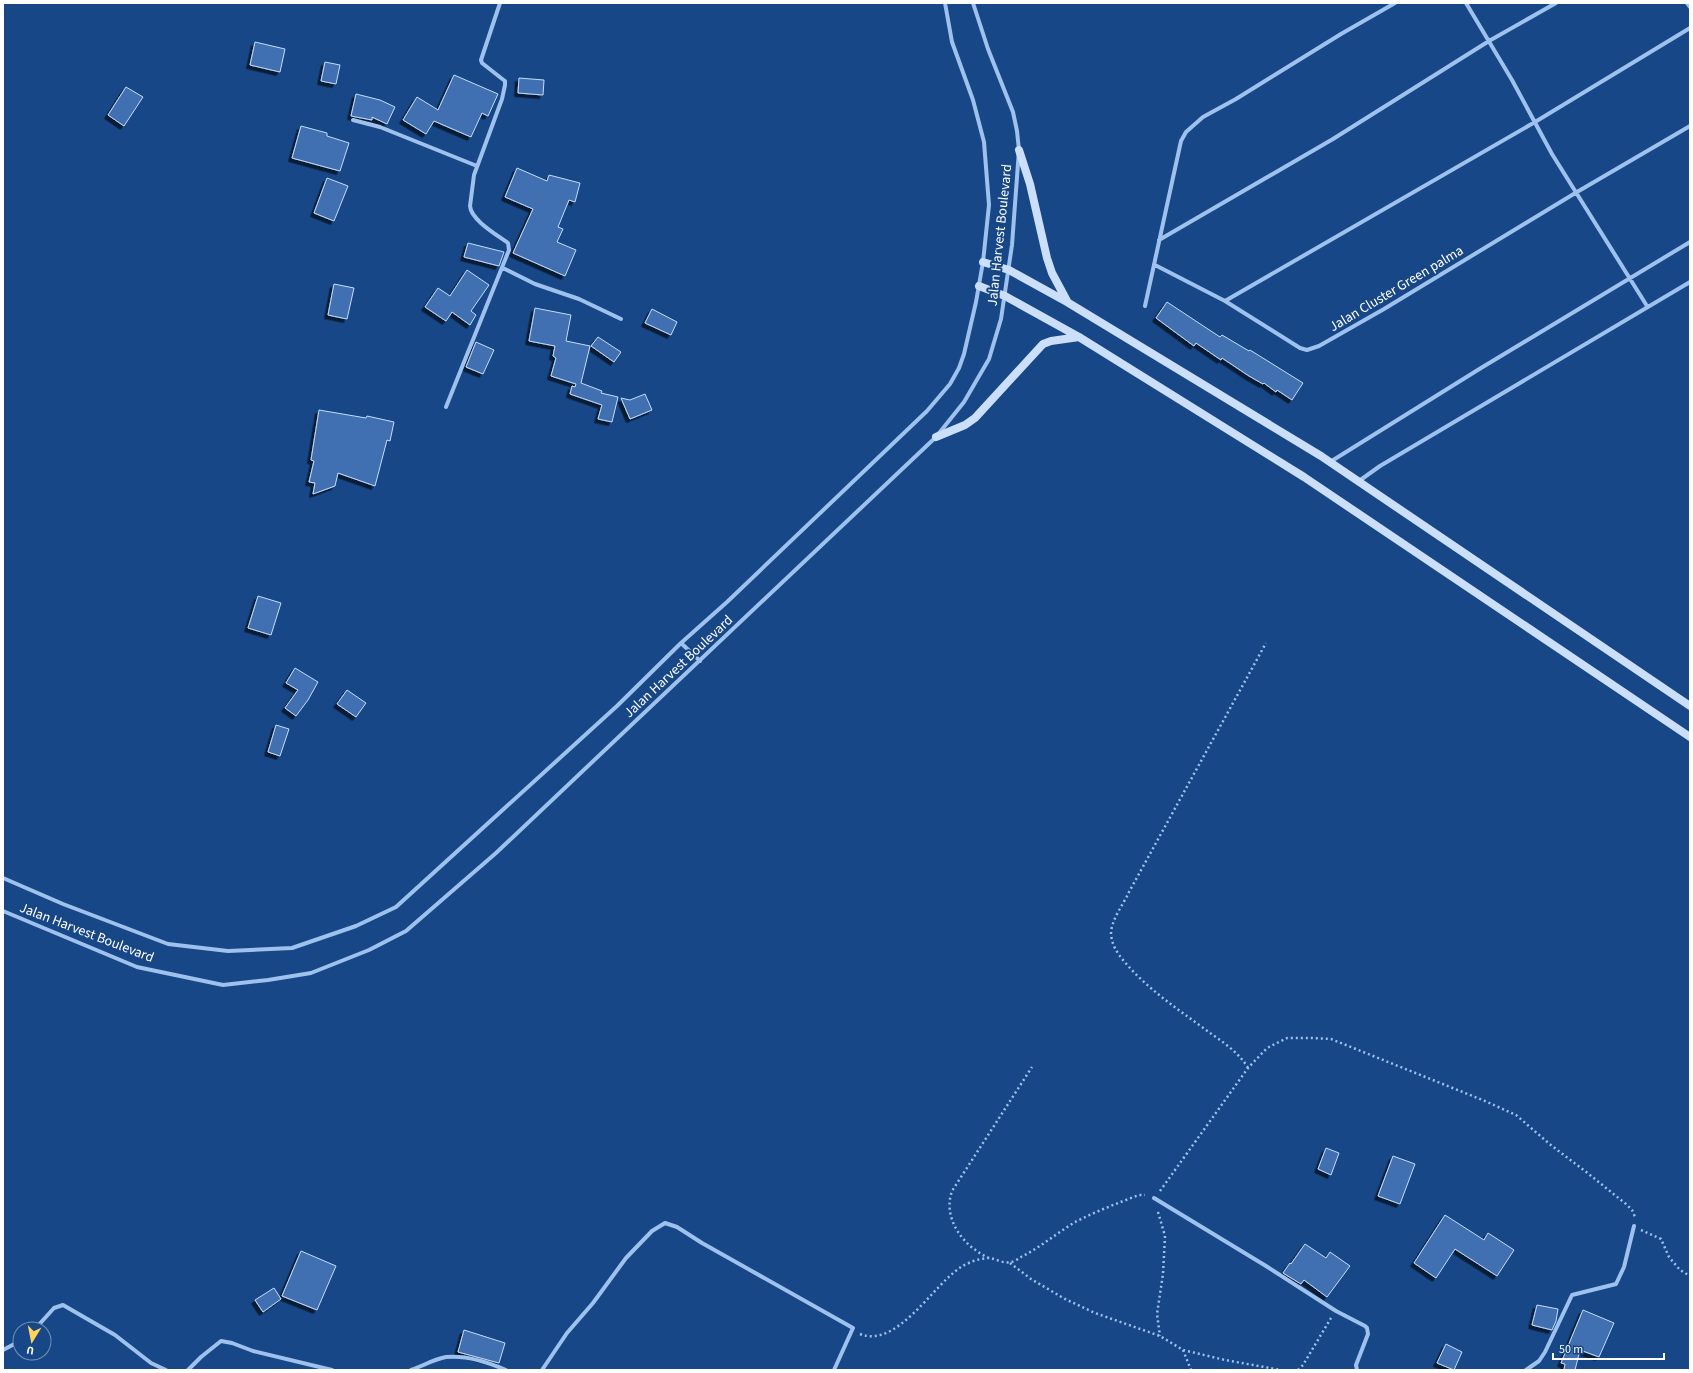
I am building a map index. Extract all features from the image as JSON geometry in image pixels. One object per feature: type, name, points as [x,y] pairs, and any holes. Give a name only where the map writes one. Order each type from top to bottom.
[{"type":"street","points":[[446,407],[508,256],[509,245],[481,223],[470,210],[474,175],[502,100],[506,85],[502,78],[482,63],[481,60],[500,3]]},
{"type":"street","name":"Jalan Harvest Boulevard","points":[[3,878],[62,904],[168,944],[228,951],[292,948],[356,926],[396,907],[617,706],[681,643],[727,602],[927,411],[950,384],[959,368],[964,354],[979,286],[983,262],[988,205],[984,142],[973,100],[952,42],[945,3]]},
{"type":"street","name":"Jalan Harvest Boulevard","points":[[3,911],[137,967],[223,985],[268,980],[311,973],[369,950],[406,931],[496,853],[936,437],[964,402],[989,358],[1005,296],[1009,270],[1019,150],[1013,112],[990,55],[973,3]]},
{"type":"street","points":[[1145,306],[1181,141],[1186,132],[1203,117],[1340,34],[1395,3]]},
{"type":"street","points":[[1466,3],[1552,154],[1577,192],[1608,246],[1630,277],[1647,306]]},
{"type":"street","points":[[1159,240],[1333,139],[1489,41],[1556,3]]},
{"type":"street","points":[[1688,3],[1690,7]]},
{"type":"street","points":[[1226,301],[1535,122],[1690,28]]},
{"type":"street","points":[[353,120],[380,127],[477,166]]},
{"type":"street","name":"Jalan Cluster Green palma","points":[[1155,265],[1226,301],[1300,348],[1307,350],[1319,346],[1384,309],[1577,192],[1690,126]]},
{"type":"street","points":[[1019,150],[1030,184],[1047,258],[1052,273],[1067,302]]},
{"type":"street","points":[[1330,462],[1630,277],[1690,242]]},
{"type":"street","points":[[983,262],[1009,270],[1067,302],[1330,462],[1690,706]]},
{"type":"street","points":[[503,268],[535,284],[579,299],[621,319]]},
{"type":"street","points":[[1359,481],[1380,466],[1647,306],[1690,282]]},
{"type":"street","points":[[979,286],[1005,296],[1079,337],[1304,477],[1690,737]]},
{"type":"street","points":[[936,437],[965,425],[975,418],[1043,344],[1051,340],[1079,337]]},
{"type":"street","points":[[681,643],[700,661]]},
{"type":"street","points":[[1154,1198],[1266,1266],[1336,1311],[1365,1326],[1368,1330],[1368,1336],[1356,1365],[1357,1370]]},
{"type":"street","points":[[542,1370],[567,1333],[593,1303],[626,1258],[652,1231],[665,1223],[677,1227],[702,1243],[854,1328],[834,1370]]},
{"type":"street","points":[[1526,1370],[1539,1361],[1545,1352],[1572,1295],[1579,1292],[1612,1286],[1619,1281],[1630,1249],[1634,1226]]},
{"type":"street","points":[[42,1321],[54,1308],[63,1305],[115,1335],[151,1364],[166,1370]]},
{"type":"street","points":[[188,1370],[200,1357],[221,1342],[232,1343],[253,1351],[332,1370]]},
{"type":"street","points":[[3,1350],[12,1345]]},
{"type":"street","points":[[411,1370],[446,1357],[482,1361],[506,1370]]},
{"type":"path","points":[[1248,1068],[1237,1053],[1163,999],[1137,975],[1120,958],[1113,946],[1111,934],[1114,922],[1129,892],[1266,643]]},
{"type":"path","points":[[1154,1198],[1248,1068],[1267,1048],[1287,1038],[1331,1039],[1485,1101],[1516,1116],[1626,1204],[1634,1214],[1634,1226],[1661,1239],[1669,1257],[1680,1270],[1690,1276]]},
{"type":"path","points":[[1032,1067],[952,1191],[949,1201],[949,1211],[959,1233],[966,1242],[977,1252],[989,1258],[1010,1263],[1030,1279],[1065,1299],[1095,1313],[1160,1336],[1183,1350],[1225,1360],[1280,1370]]},
{"type":"path","points":[[1010,1263],[1040,1247],[1076,1222],[1098,1211],[1139,1195],[1146,1195],[1154,1198]]},
{"type":"path","points":[[1154,1198],[1165,1236],[1163,1274],[1157,1314],[1160,1336]]},
{"type":"path","points":[[854,1328],[858,1333],[869,1337],[890,1331],[910,1316],[941,1284],[961,1267],[971,1262],[989,1258]]},
{"type":"path","points":[[1298,1370],[1303,1365],[1336,1311]]},
{"type":"path","points":[[1183,1350],[1191,1370]]},
{"type":"building","points":[[255,42],[285,49],[280,72],[250,65]]},
{"type":"building","points":[[325,62],[340,65],[336,84],[321,81]]},
{"type":"building","points":[[454,75],[498,94],[488,116],[482,113],[471,137],[434,121],[426,134],[403,120],[417,97],[438,110]]},
{"type":"building","points":[[519,78],[544,80],[543,95],[518,93]]},
{"type":"building","points":[[126,87],[143,97],[124,126],[108,115]]},
{"type":"building","points":[[356,94],[380,100],[395,107],[387,124],[372,117],[372,120],[351,116]]},
{"type":"building","points":[[301,126],[327,133],[327,136],[349,143],[340,171],[292,158]]},
{"type":"building","points":[[517,168],[547,181],[549,175],[580,183],[575,202],[569,200],[558,227],[563,229],[557,242],[576,250],[565,276],[513,253],[533,209],[505,197]]},
{"type":"building","points":[[327,178],[348,186],[334,221],[314,213]]},
{"type":"building","points":[[468,243],[504,252],[499,266],[464,257]]},
{"type":"building","points":[[467,270],[489,285],[471,311],[476,315],[470,325],[452,312],[446,321],[425,307],[438,288],[450,296]]},
{"type":"building","points":[[334,284],[354,288],[347,319],[328,315]]},
{"type":"building","points":[[1167,302],[1220,337],[1222,335],[1249,351],[1250,350],[1303,383],[1292,400],[1277,390],[1276,392],[1264,383],[1263,384],[1249,376],[1222,358],[1221,360],[1196,343],[1194,346],[1156,318]]},
{"type":"building","points":[[535,308],[571,315],[566,341],[590,346],[581,383],[602,391],[601,393],[618,397],[612,422],[598,419],[602,405],[570,394],[572,386],[575,387],[576,384],[551,376],[556,358],[553,356],[555,346],[529,341]]},
{"type":"building","points":[[652,309],[677,322],[671,335],[645,323]]},
{"type":"building","points":[[598,337],[621,352],[614,362],[591,346]]},
{"type":"building","points":[[476,342],[494,350],[483,374],[466,367]]},
{"type":"building","points":[[645,394],[652,410],[630,419],[621,398],[630,400]]},
{"type":"building","points":[[319,410],[366,418],[367,416],[394,422],[390,441],[387,440],[375,486],[338,473],[335,486],[313,494],[315,483],[309,482],[314,461],[311,460]]},
{"type":"building","points":[[258,596],[281,603],[271,635],[248,628]]},
{"type":"building","points":[[295,668],[318,682],[308,700],[296,716],[285,708],[298,690],[286,683]]},
{"type":"building","points":[[347,690],[366,703],[356,717],[337,704]]},
{"type":"building","points":[[276,725],[289,729],[280,756],[268,752]]},
{"type":"building","points":[[1326,1148],[1339,1153],[1331,1175],[1318,1169]]},
{"type":"building","points":[[1393,1156],[1415,1164],[1400,1204],[1378,1196]]},
{"type":"building","points":[[1445,1215],[1484,1240],[1488,1233],[1514,1250],[1497,1276],[1455,1249],[1436,1278],[1414,1263]]},
{"type":"building","points":[[1305,1244],[1326,1258],[1330,1252],[1350,1266],[1327,1297],[1304,1280],[1301,1284],[1283,1273]]},
{"type":"building","points":[[301,1251],[336,1266],[317,1310],[282,1296]]},
{"type":"building","points":[[274,1288],[281,1299],[263,1312],[255,1300]]},
{"type":"building","points":[[1537,1305],[1558,1309],[1556,1321],[1552,1330],[1532,1325]]},
{"type":"building","points":[[1583,1310],[1614,1323],[1599,1357],[1580,1350],[1575,1370],[1564,1370],[1565,1364],[1561,1363]]},
{"type":"building","points":[[464,1330],[505,1343],[499,1363],[458,1352]]},
{"type":"building","points":[[1446,1344],[1462,1352],[1454,1370],[1437,1363]]}]
